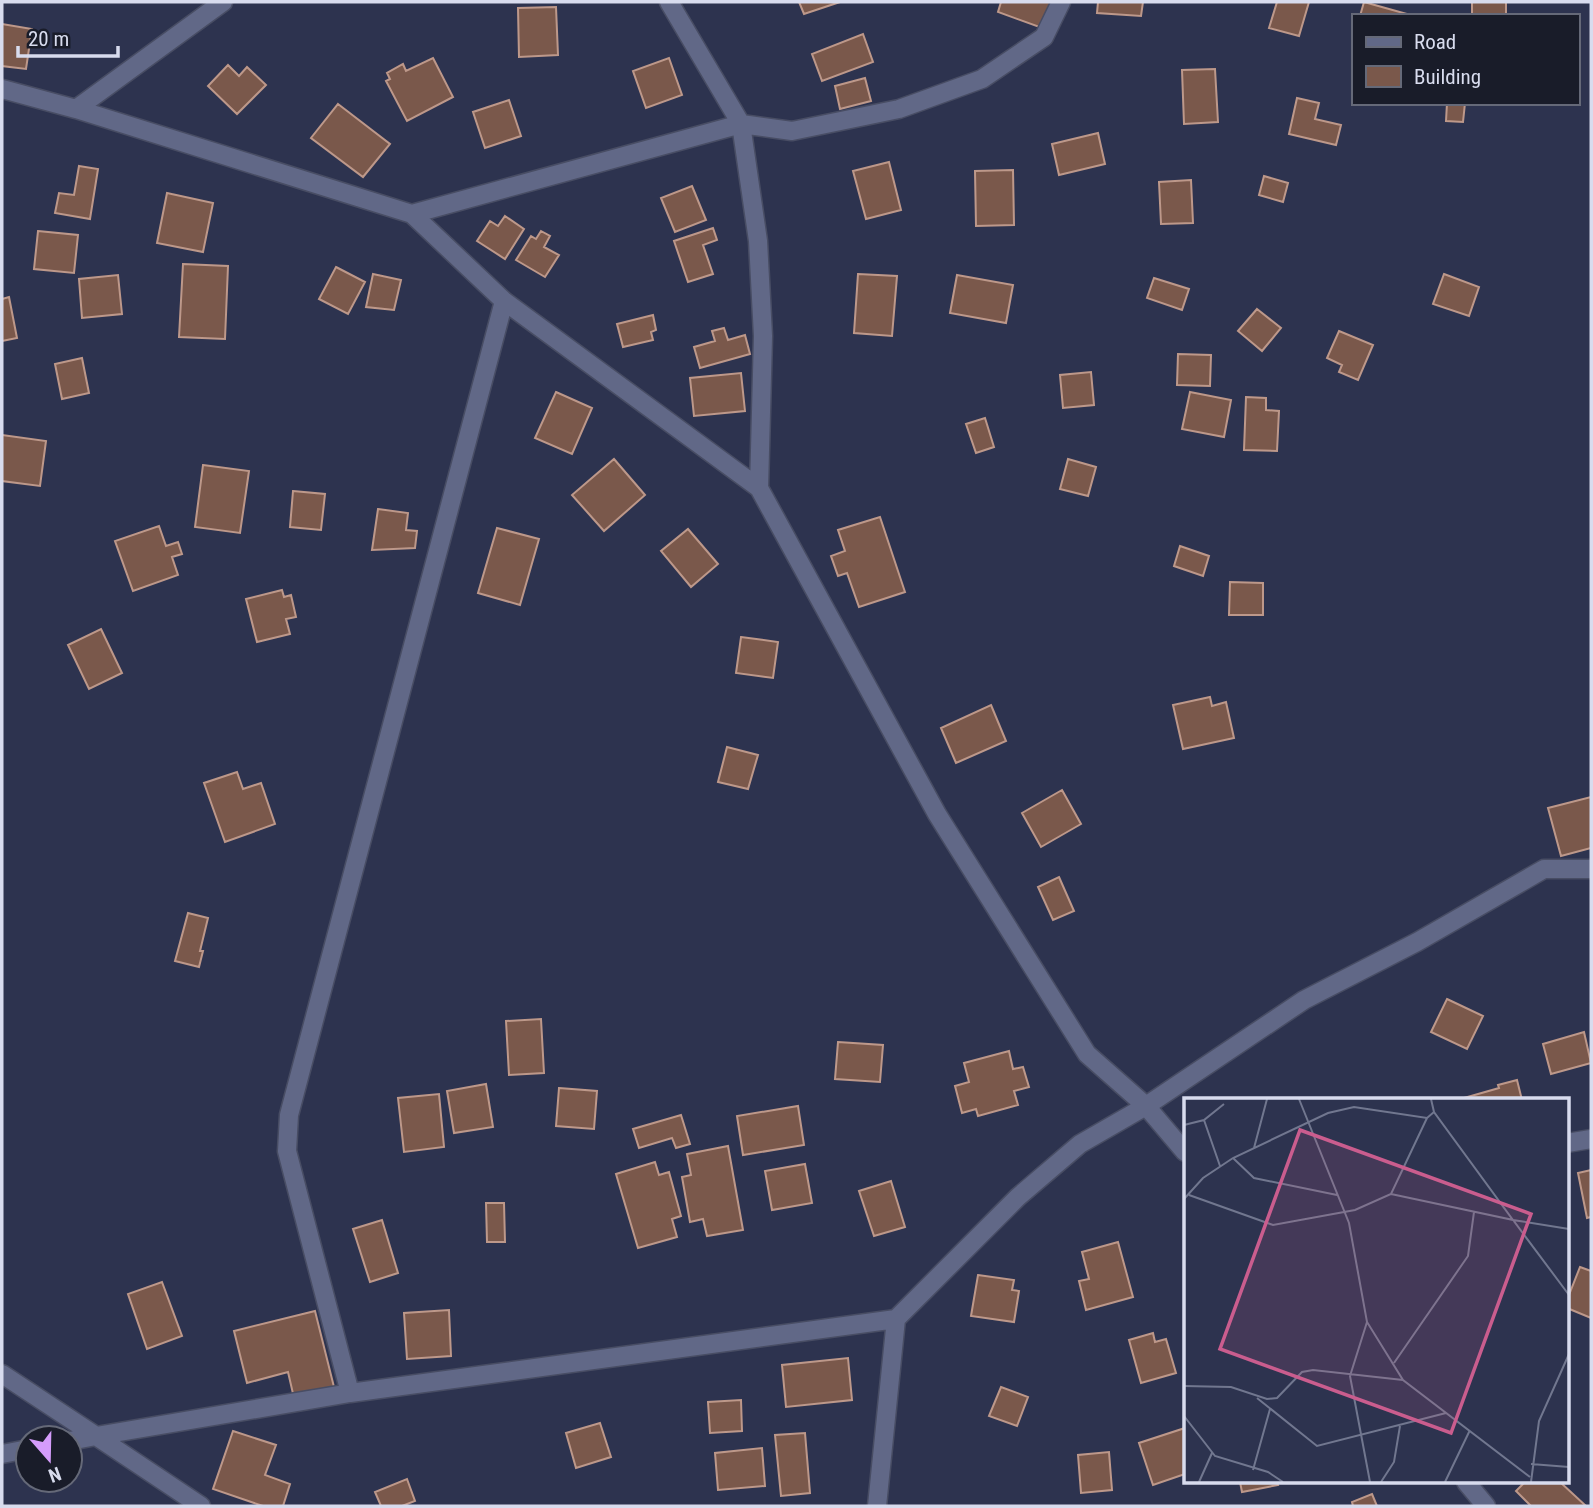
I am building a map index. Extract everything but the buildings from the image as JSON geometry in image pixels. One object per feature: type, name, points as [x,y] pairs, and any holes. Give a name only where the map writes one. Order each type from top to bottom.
[{"type":"street","points":[[76,109],[223,2]]},
{"type":"street","points":[[669,2],[741,124],[758,240],[763,336],[759,488]]},
{"type":"street","points":[[412,214],[741,124],[792,131],[899,109],[982,79],[1044,37],[1061,2]]},
{"type":"street","points":[[2,89],[76,109],[412,214],[504,301],[759,488],[937,814],[1087,1054],[1146,1106],[1184,1151]]},
{"type":"street","points":[[350,1393],[287,1151],[289,1115],[504,301]]},
{"type":"street","points":[[84,1438],[350,1393],[896,1319],[1018,1197],[1080,1144],[1146,1106],[1304,1000],[1417,942],[1544,869],[1591,869]]},
{"type":"street","points":[[1568,1143],[1591,1139]]},
{"type":"street","points":[[877,1506],[896,1319]]},
{"type":"street","points":[[2,1374],[201,1506]]},
{"type":"street","points":[[1468,1484],[1486,1506]]}]
